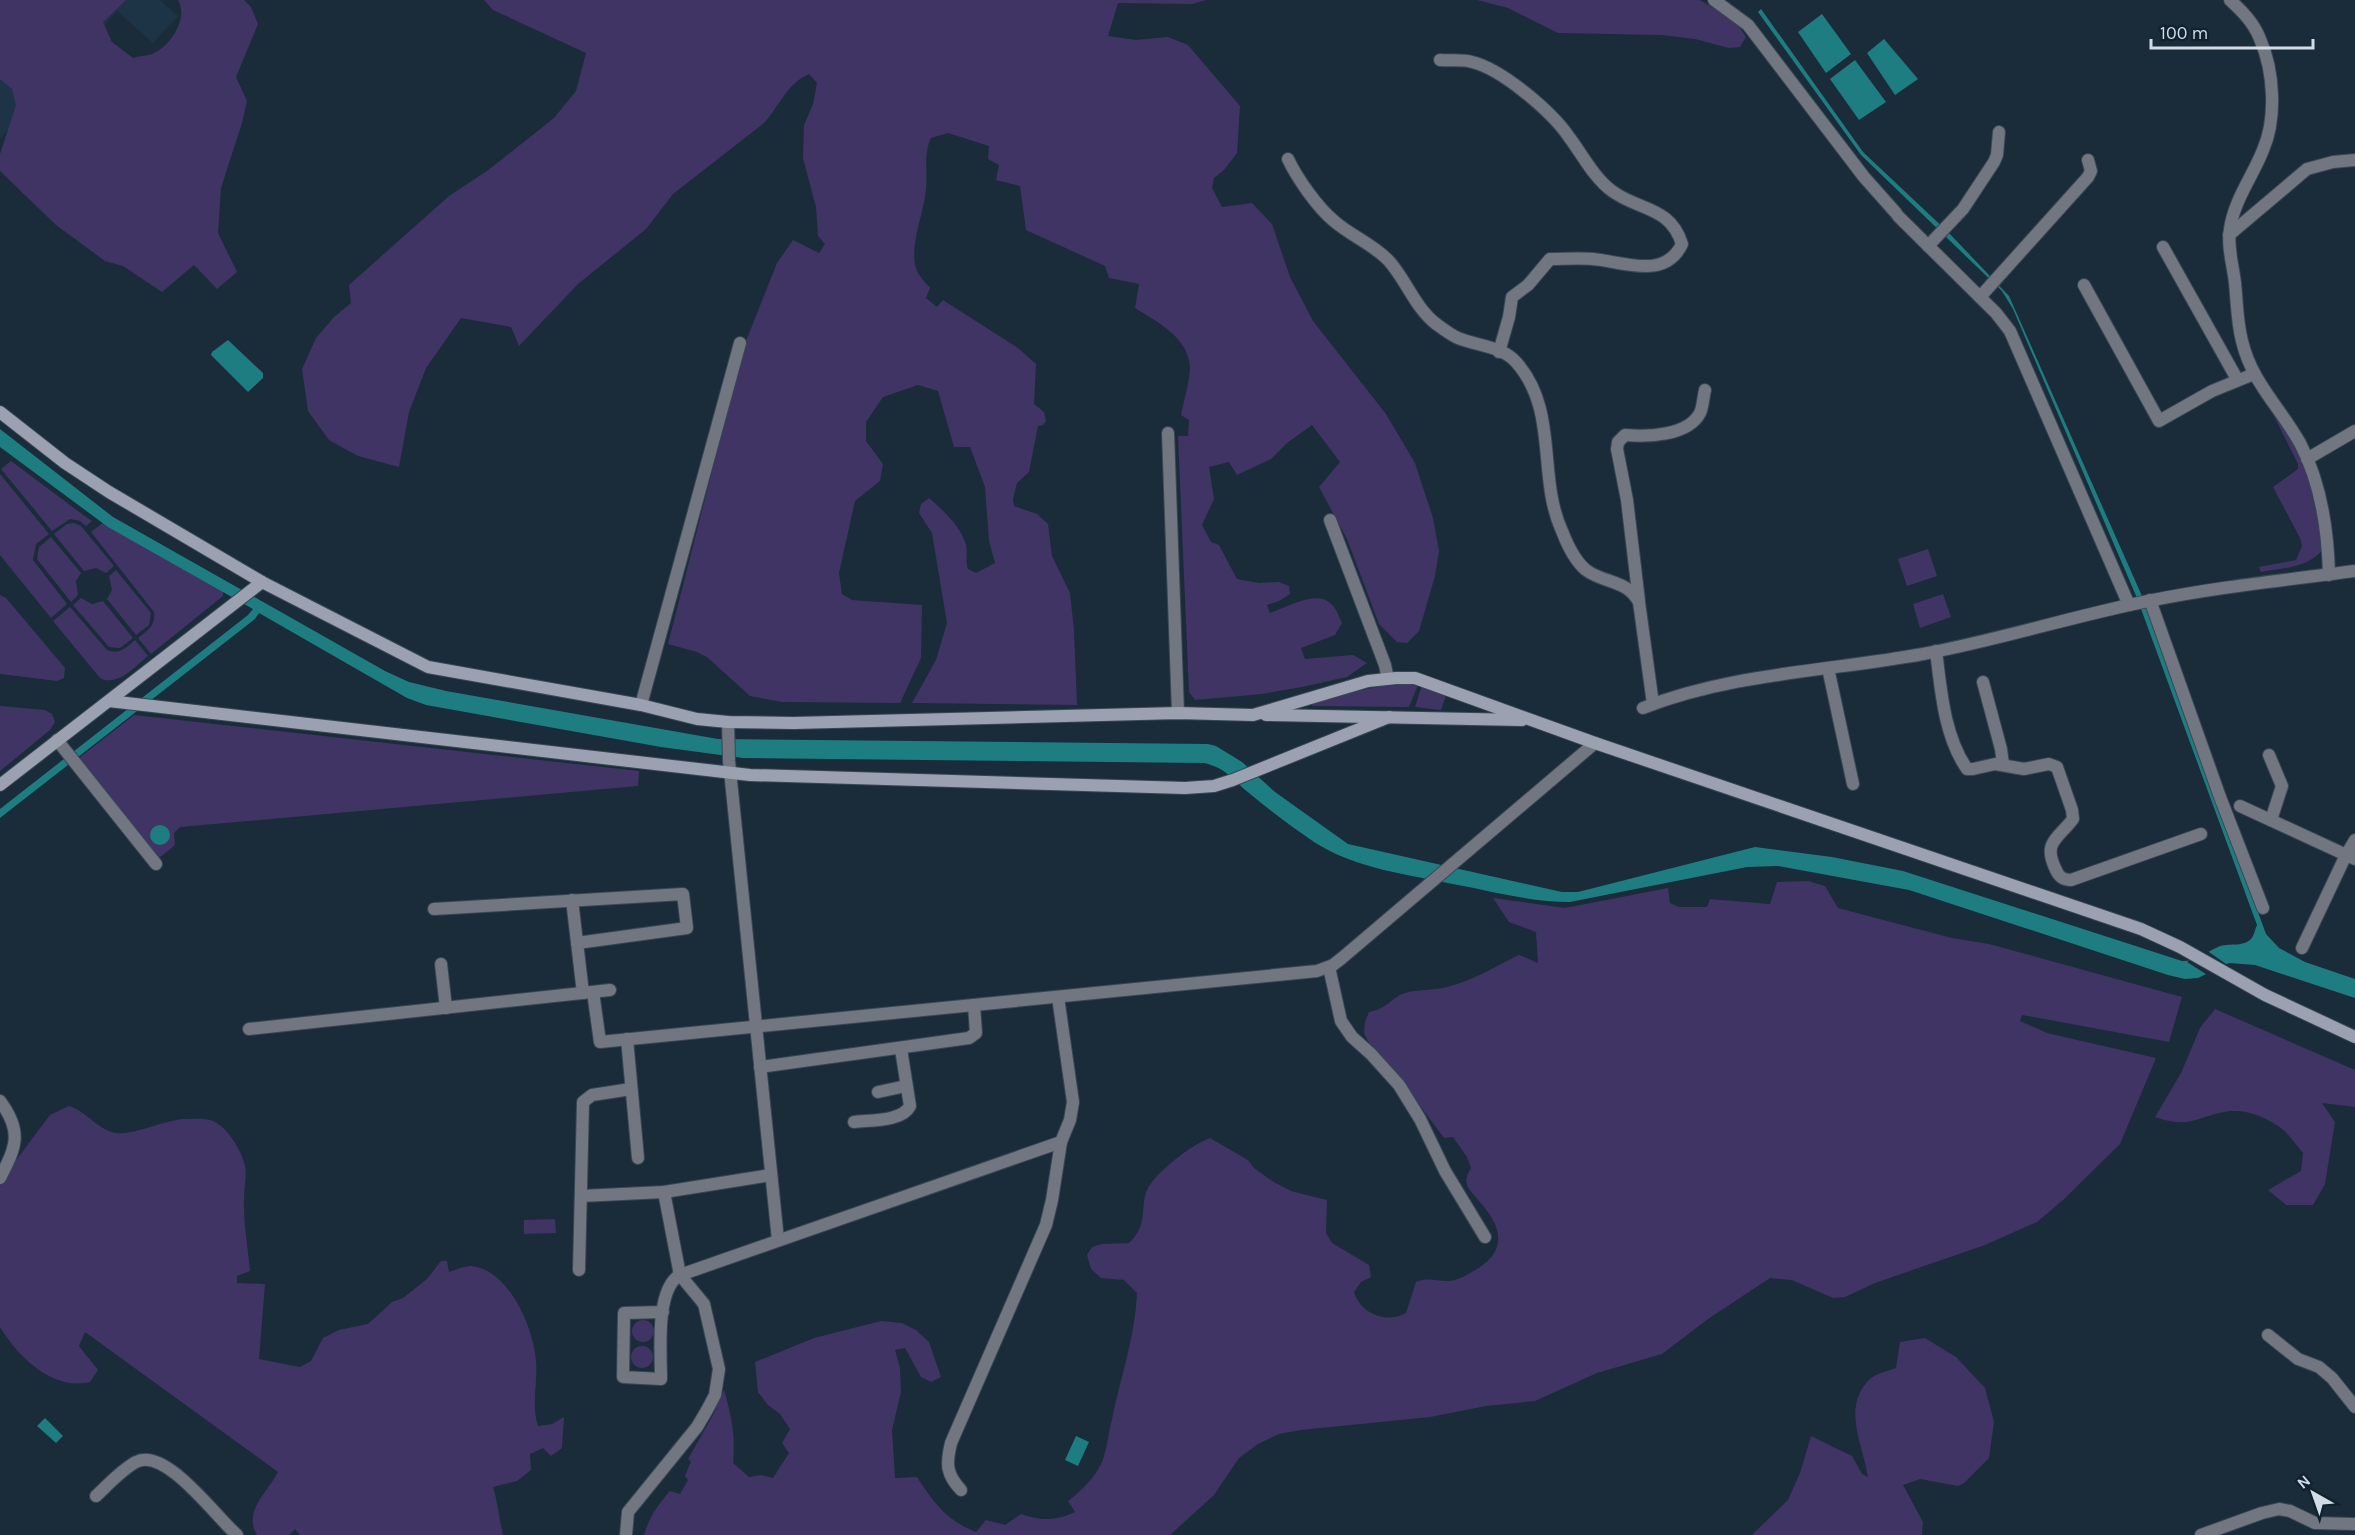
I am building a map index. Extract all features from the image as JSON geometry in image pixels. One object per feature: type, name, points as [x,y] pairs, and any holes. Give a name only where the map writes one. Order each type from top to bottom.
[{"type":"main road","points":[[0,412],[65,463],[100,487],[262,582],[428,667],[641,705],[728,728],[794,723],[1178,713],[1532,720]]},
{"type":"main road","points":[[0,785],[262,582]]},
{"type":"main road","points":[[1253,715],[1368,681],[1415,678],[1595,743],[2131,926],[2180,947],[2265,995],[2355,1037]]},
{"type":"main road","points":[[109,701],[729,767],[1185,788],[1214,786],[1233,780],[1389,717]]},
{"type":"street","points":[[1714,0],[1748,25],[1864,177],[1897,215],[2010,330],[2172,667],[2263,908]]},
{"type":"street","points":[[2230,0],[2241,10],[2260,39],[2271,92],[2269,131],[2264,149],[2235,208],[2229,235],[2239,329],[2254,374],[2263,391],[2288,424],[2307,459],[2317,489],[2328,538],[2329,575]]},
{"type":"street","points":[[1440,60],[1472,62],[1492,71],[1545,108],[1559,122],[1596,174],[1611,190],[1667,218],[1678,231],[1682,244],[1677,255],[1653,267],[1593,259],[1550,259],[1528,285],[1512,297],[1499,352]]},
{"type":"street","points":[[1928,246],[1963,209],[1994,162],[1997,155],[1999,132]]},
{"type":"street","points":[[1288,159],[1295,173],[1333,221],[1372,246],[1390,262],[1417,304],[1434,322],[1458,338],[1511,356],[1519,365],[1536,393],[1543,419],[1554,502],[1560,528],[1568,544],[1586,570],[1633,591],[1639,602]]},
{"type":"street","points":[[1980,297],[2088,177],[2091,171],[2088,160]]},
{"type":"street","points":[[2229,235],[2307,169],[2333,162],[2355,160]]},
{"type":"street","points":[[2163,248],[2237,380]]},
{"type":"street","points":[[2084,285],[2159,421],[2212,391],[2254,374]]},
{"type":"street","points":[[641,705],[740,343]]},
{"type":"street","points":[[1705,390],[1701,412],[1691,423],[1663,435],[1647,437],[1625,435],[1618,442],[1617,449],[1636,563],[1648,706],[1714,686],[1936,651],[1966,639],[2140,602],[2218,588],[2355,571]]},
{"type":"street","points":[[2307,459],[2355,431]]},
{"type":"street","points":[[1168,433],[1178,713]]},
{"type":"street","points":[[1330,520],[1385,665],[1388,679]]},
{"type":"street","points":[[1936,651],[1952,737],[1967,769],[1973,770],[2003,764],[2024,768],[2049,764],[2057,767],[2073,819],[2050,846],[2049,854],[2057,874],[2063,880],[2071,880],[2201,834]]},
{"type":"street","points":[[1828,668],[1853,784]]},
{"type":"street","points":[[1983,682],[2003,764]]},
{"type":"street","points":[[728,728],[729,767],[777,1240]]},
{"type":"street","points":[[57,740],[156,864]]},
{"type":"street","points":[[572,900],[577,943],[600,1042],[1317,971],[1329,967],[1595,743]]},
{"type":"street","points":[[2270,755],[2282,786],[2271,820]]},
{"type":"street","points":[[2240,806],[2350,857]]},
{"type":"street","points":[[2302,948],[2350,857],[2355,840]]},
{"type":"street","points":[[434,909],[683,894],[687,928],[577,943]]},
{"type":"street","points":[[441,964],[446,1008]]},
{"type":"street","points":[[1329,967],[1341,1021],[1352,1037],[1362,1044],[1399,1085],[1420,1119],[1445,1171],[1485,1237]]},
{"type":"street","points":[[249,1029],[610,990]]},
{"type":"street","points":[[961,1490],[951,1479],[949,1473],[948,1458],[951,1443],[1046,1225],[1061,1142],[1068,1129],[1073,1102],[1058,997]]},
{"type":"street","points":[[760,1067],[969,1038],[976,1033],[974,1005]]},
{"type":"street","points":[[627,1039],[638,1158]]},
{"type":"street","points":[[854,1122],[903,1114],[910,1106],[901,1049]]},
{"type":"street","points":[[878,1092],[906,1086]]},
{"type":"street","points":[[579,1270],[583,1102],[592,1095],[631,1089]]},
{"type":"street","points":[[0,1101],[14,1126],[16,1140],[13,1154],[0,1178]]},
{"type":"street","points":[[663,1312],[624,1313],[623,1377],[661,1379],[663,1312],[663,1300],[674,1278],[849,1214],[866,1211],[1061,1142]]},
{"type":"street","points":[[581,1196],[664,1192],[771,1175]]},
{"type":"street","points":[[626,1535],[628,1512],[697,1427],[715,1395],[719,1369],[707,1310],[680,1275],[664,1192]]},
{"type":"street","points":[[2268,1335],[2298,1359],[2319,1367],[2332,1378],[2355,1407]]},
{"type":"street","points":[[96,1496],[135,1462],[151,1460],[161,1463],[184,1480],[237,1535]]},
{"type":"street","points":[[2201,1535],[2279,1509],[2290,1511],[2315,1523],[2355,1524]]},
{"type":"shaded area","points":[[0,0],[160,0],[178,16],[153,43],[117,11],[0,139]]},
{"type":"shaded area","points":[[0,0],[126,0],[103,22],[112,42],[133,58],[152,54],[171,39],[181,15],[178,0],[244,0],[251,7],[258,24],[236,77],[247,101],[221,188],[218,233],[237,272],[217,289],[194,265],[162,292],[123,266],[105,261],[56,225],[0,171],[0,154],[16,105],[12,89],[0,79]]},
{"type":"shaded area","points":[[484,0],[1206,0],[1192,4],[1118,3],[1108,36],[1136,40],[1168,37],[1188,45],[1240,106],[1237,153],[1224,170],[1214,178],[1212,188],[1222,207],[1252,203],[1272,224],[1290,277],[1313,321],[1386,414],[1415,463],[1433,518],[1439,551],[1435,576],[1419,631],[1407,643],[1397,642],[1379,624],[1347,539],[1319,487],[1340,462],[1312,425],[1287,443],[1271,459],[1237,475],[1229,462],[1209,467],[1214,499],[1202,525],[1211,542],[1219,545],[1237,579],[1259,583],[1279,582],[1289,586],[1290,594],[1267,605],[1270,613],[1300,601],[1317,598],[1324,599],[1334,607],[1342,623],[1335,635],[1301,648],[1305,659],[1353,655],[1367,663],[1347,677],[1302,687],[1262,694],[1195,700],[1189,692],[1178,436],[1188,436],[1189,420],[1181,415],[1188,386],[1189,358],[1171,332],[1135,308],[1139,284],[1109,278],[1105,266],[1026,230],[1020,186],[996,180],[999,165],[988,159],[989,146],[948,133],[931,138],[929,144],[926,157],[925,198],[916,236],[915,265],[930,288],[926,298],[937,307],[943,300],[1018,348],[1036,364],[1034,404],[1044,412],[1046,421],[1043,425],[1038,426],[1029,472],[1017,483],[1013,499],[1014,506],[1037,514],[1048,524],[1052,556],[1070,593],[1077,705],[912,703],[936,660],[947,623],[932,533],[919,513],[921,504],[929,498],[956,526],[966,545],[968,569],[976,573],[995,563],[989,541],[985,487],[970,447],[954,447],[938,391],[918,385],[883,397],[866,422],[866,441],[883,464],[880,481],[855,501],[839,573],[842,594],[852,600],[922,605],[921,658],[900,703],[782,702],[750,696],[707,657],[668,644],[744,346],[777,263],[793,240],[819,253],[825,244],[818,236],[816,207],[803,158],[804,125],[813,104],[817,83],[809,74],[789,89],[764,123],[673,194],[646,229],[578,284],[519,346],[511,327],[461,318],[426,368],[409,412],[399,467],[358,456],[329,440],[308,411],[302,369],[316,338],[334,317],[351,303],[349,285],[449,196],[487,171],[554,118],[576,91],[586,53],[493,10]]},
{"type":"shaded area","points":[[1477,0],[1700,0],[1732,20],[1746,37],[1740,47],[1729,48],[1695,39],[1661,35],[1558,33],[1508,8]]},
{"type":"shaded area","points":[[1761,9],[1863,152],[1949,233],[2009,296],[2142,596],[2266,934],[2279,948],[2305,962],[2355,979],[2355,998],[2255,965],[2229,963],[2198,978],[2185,979],[1909,890],[1778,866],[1747,867],[1570,902],[1528,898],[1402,874],[1365,865],[1330,851],[1281,818],[1223,771],[1204,763],[743,758],[661,747],[426,705],[407,698],[259,613],[255,619],[0,818],[0,809],[253,609],[108,527],[0,447],[0,429],[113,517],[385,671],[409,682],[446,691],[718,739],[1208,744],[1216,746],[1242,762],[1275,792],[1348,844],[1562,892],[1578,892],[1755,847],[1832,857],[1903,871],[2182,961],[2196,958],[2222,946],[2247,942],[2252,938],[2257,925],[2137,598],[2013,309],[2002,291],[1861,155],[1758,12]]},
{"type":"shaded area","points":[[1822,14],[1851,54],[1826,73],[1798,32]]},
{"type":"shaded area","points":[[1884,39],[1918,79],[1895,95],[1867,53]]},
{"type":"shaded area","points":[[1855,60],[1886,102],[1859,120],[1830,79]]},
{"type":"shaded area","points":[[228,340],[263,373],[263,378],[248,392],[211,355]]},
{"type":"shaded area","points":[[2272,412],[2275,412],[2286,428],[2301,460],[2312,494],[2323,549],[2303,564],[2261,572],[2259,567],[2296,560],[2302,546],[2273,487],[2298,469],[2298,464]]},
{"type":"shaded area","points":[[11,461],[92,521],[86,526],[80,521],[70,519],[52,531],[1,469]]},
{"type":"shaded area","points":[[0,474],[49,534],[36,544],[33,560],[67,604],[51,618],[0,555]]},
{"type":"shaded area","points":[[104,522],[223,591],[223,596],[151,654],[138,638],[152,624],[154,612],[91,532]]},
{"type":"shaded area","points":[[74,523],[81,526],[114,566],[106,573],[96,568],[84,571],[54,534],[67,524]]},
{"type":"shaded area","points":[[51,537],[81,573],[76,581],[78,595],[71,602],[37,559],[39,547]]},
{"type":"shaded area","points":[[1928,549],[1937,576],[1907,586],[1898,559]]},
{"type":"shaded area","points":[[116,570],[151,613],[149,625],[136,635],[107,599],[112,590],[109,576]]},
{"type":"shaded area","points":[[1943,594],[1951,617],[1920,628],[1913,604]]},
{"type":"shaded area","points":[[0,595],[6,598],[65,668],[64,678],[57,681],[0,674]]},
{"type":"shaded area","points":[[81,598],[92,604],[103,601],[133,638],[120,648],[109,647],[73,605]]},
{"type":"shaded area","points":[[70,607],[107,650],[119,651],[135,640],[148,656],[119,678],[107,680],[100,678],[53,621]]},
{"type":"shaded area","points":[[1415,683],[1418,685],[1409,707],[1312,706],[1325,700],[1363,690]]},
{"type":"shaded area","points":[[1422,685],[1446,695],[1441,710],[1415,707]]},
{"type":"shaded area","points":[[0,706],[45,710],[52,714],[55,722],[50,730],[0,771]]},
{"type":"shaded area","points":[[134,715],[639,771],[638,786],[180,827],[174,833],[175,845],[158,859],[79,758]]},
{"type":"shaded area","points":[[160,825],[167,828],[170,835],[167,842],[160,845],[153,842],[150,835],[153,828]]},
{"type":"shaded area","points":[[1808,881],[1825,886],[1838,908],[1952,938],[1989,944],[2182,997],[2169,1042],[2022,1015],[2020,1021],[2047,1033],[2156,1058],[2120,1144],[2037,1222],[1985,1245],[1875,1283],[1845,1297],[1833,1298],[1792,1280],[1770,1278],[1708,1319],[1662,1354],[1597,1373],[1535,1401],[1486,1406],[1430,1417],[1279,1434],[1258,1444],[1239,1458],[1214,1495],[1170,1535],[644,1535],[651,1517],[670,1491],[680,1494],[688,1480],[685,1476],[691,1461],[688,1459],[713,1415],[724,1390],[732,1426],[733,1463],[749,1477],[761,1475],[773,1478],[789,1453],[782,1443],[790,1429],[780,1414],[768,1405],[758,1392],[755,1362],[814,1338],[881,1321],[902,1323],[916,1330],[929,1342],[941,1377],[931,1382],[921,1377],[905,1348],[895,1350],[900,1368],[901,1392],[892,1430],[895,1478],[917,1477],[942,1510],[957,1522],[976,1532],[986,1520],[1005,1525],[1021,1514],[1048,1519],[1075,1512],[1068,1501],[1092,1477],[1104,1457],[1131,1341],[1137,1293],[1124,1280],[1101,1278],[1091,1269],[1087,1255],[1092,1247],[1102,1244],[1129,1243],[1142,1221],[1148,1188],[1172,1162],[1210,1138],[1248,1160],[1254,1168],[1272,1181],[1291,1191],[1327,1200],[1326,1233],[1332,1243],[1369,1265],[1371,1277],[1361,1282],[1354,1292],[1357,1300],[1375,1315],[1390,1317],[1406,1313],[1416,1282],[1428,1279],[1451,1281],[1470,1273],[1494,1253],[1498,1244],[1498,1236],[1492,1218],[1467,1185],[1471,1168],[1467,1157],[1453,1137],[1444,1138],[1392,1068],[1369,1043],[1364,1033],[1369,1012],[1381,1008],[1405,993],[1442,988],[1466,981],[1519,955],[1538,963],[1536,932],[1509,922],[1493,898],[1565,908],[1668,888],[1670,903],[1679,907],[1707,907],[1710,899],[1770,904],[1777,882]]},
{"type":"shaded area","points":[[2215,1009],[2355,1070],[2355,1107],[2322,1103],[2335,1122],[2325,1184],[2313,1205],[2286,1205],[2268,1190],[2301,1171],[2303,1153],[2284,1130],[2267,1119],[2252,1113],[2235,1111],[2187,1122],[2174,1122],[2155,1117],[2181,1073],[2200,1028]]},
{"type":"shaded area","points":[[69,1106],[103,1128],[116,1133],[132,1132],[183,1119],[210,1120],[227,1132],[241,1153],[246,1174],[244,1216],[250,1271],[237,1276],[237,1283],[265,1284],[259,1359],[300,1367],[311,1361],[323,1338],[339,1330],[368,1324],[392,1302],[403,1298],[427,1279],[441,1261],[447,1261],[449,1272],[471,1266],[485,1270],[497,1278],[517,1303],[530,1333],[536,1361],[535,1410],[538,1426],[552,1424],[564,1417],[562,1448],[551,1456],[543,1448],[530,1454],[531,1470],[517,1481],[493,1487],[503,1535],[300,1535],[295,1529],[289,1535],[257,1535],[253,1526],[255,1510],[278,1472],[85,1332],[79,1346],[98,1370],[90,1382],[76,1383],[50,1376],[16,1350],[0,1327],[0,1186],[8,1171],[50,1115]]},
{"type":"shaded area","points":[[555,1219],[556,1233],[524,1234],[524,1220]]},
{"type":"shaded area","points":[[643,1320],[651,1323],[654,1331],[651,1339],[643,1342],[635,1339],[632,1331],[635,1323]]},
{"type":"shaded area","points":[[1925,1338],[1956,1357],[1985,1388],[1994,1422],[1989,1458],[1964,1483],[1958,1486],[1920,1479],[1903,1485],[1923,1522],[1922,1535],[1752,1535],[1788,1500],[1800,1473],[1811,1436],[1852,1456],[1862,1474],[1868,1477],[1855,1414],[1861,1390],[1873,1377],[1896,1368],[1900,1342]]},
{"type":"shaded area","points":[[642,1346],[650,1349],[653,1357],[650,1365],[642,1368],[634,1365],[631,1357],[634,1349]]},
{"type":"shaded area","points":[[45,1418],[63,1436],[56,1443],[37,1426]]},
{"type":"shaded area","points":[[1076,1436],[1089,1442],[1078,1466],[1065,1460]]},
{"type":"pier","points":[[2206,950],[2229,966],[2209,976],[2187,962]]}]
